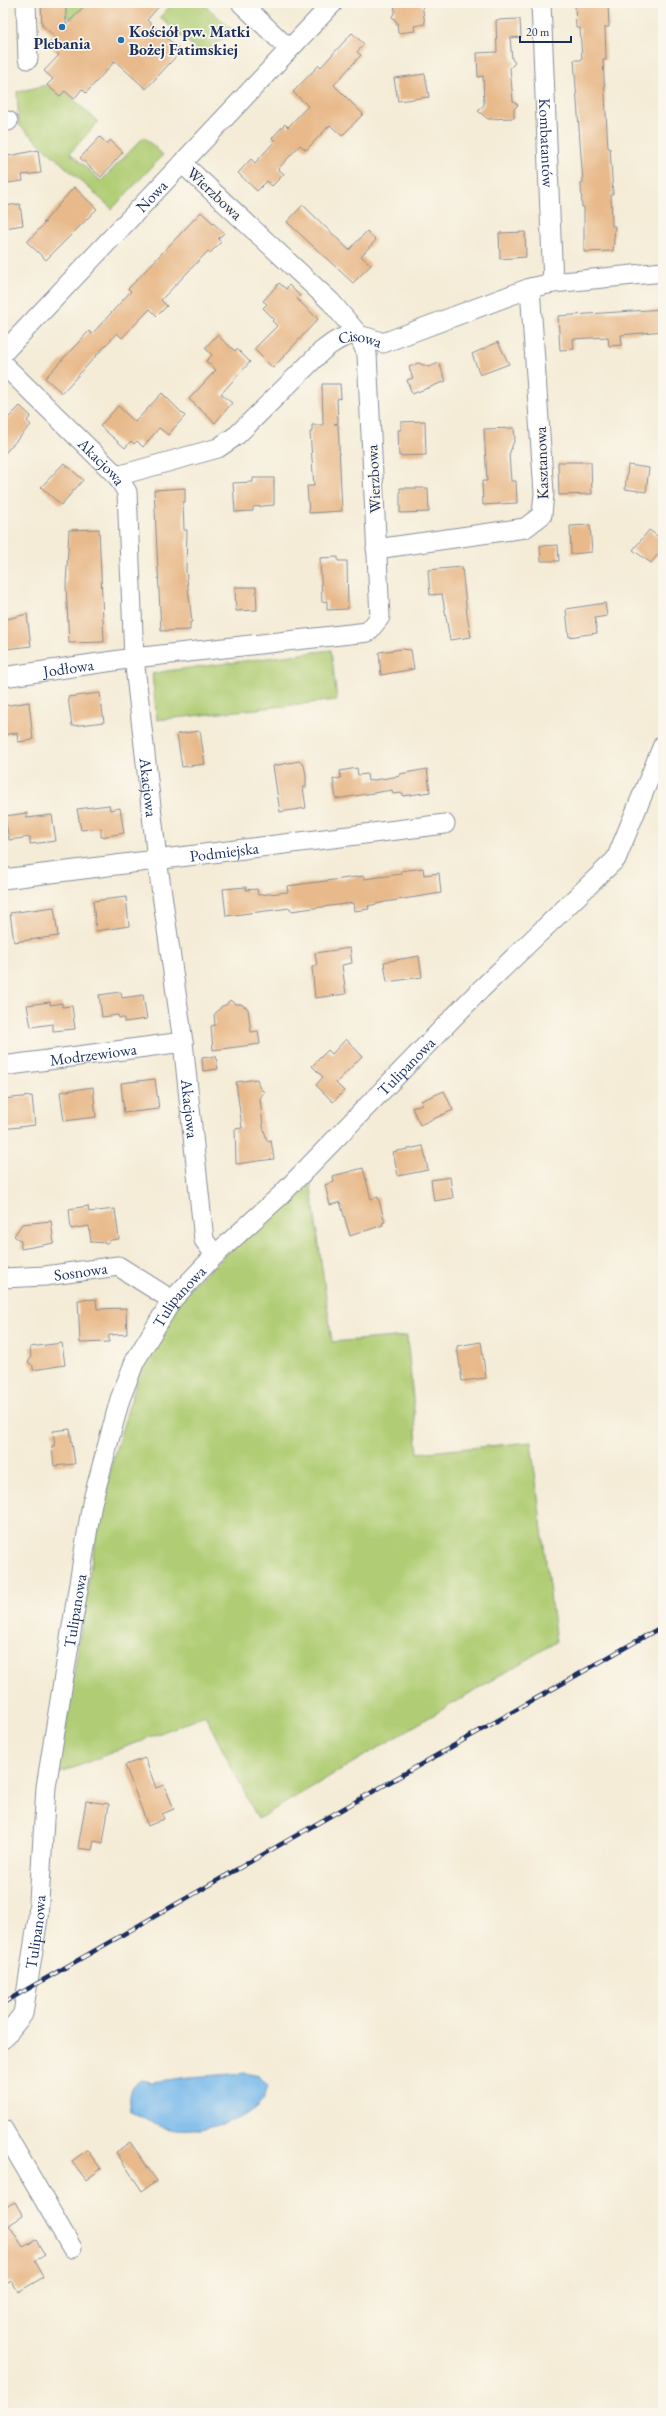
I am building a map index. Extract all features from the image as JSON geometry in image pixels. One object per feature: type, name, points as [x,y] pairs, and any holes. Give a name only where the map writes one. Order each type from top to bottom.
[{"type":"street","points":[[26,3],[28,59]]},
{"type":"street","points":[[241,3],[289,49]]},
{"type":"street","name":"Nowa","points":[[3,353],[333,3]]},
{"type":"street","name":"Kombatantów","points":[[541,3],[553,283]]},
{"type":"street","name":"Wierzbowa","points":[[134,658],[368,632],[380,617],[367,354],[358,334],[331,302],[182,163]]},
{"type":"street","name":"Cisowa","points":[[116,476],[218,448],[237,435],[322,351],[337,339],[358,334],[383,343],[530,288],[553,283],[663,272]]},
{"type":"street","name":"Kasztanowa","points":[[376,549],[526,528],[542,515],[544,492],[530,288]]},
{"type":"street","name":"Akacjowa","points":[[3,364],[116,476],[127,492],[134,658],[157,859],[183,1042],[204,1240],[216,1255]]},
{"type":"street","name":"Jodłowa","points":[[3,677],[134,658]]},
{"type":"street","name":"Tulipanowa","points":[[3,2039],[23,2014],[38,1918],[46,1787],[92,1503],[120,1399],[135,1361],[172,1300],[216,1255],[280,1196],[475,995],[616,859],[663,745]]},
{"type":"street","name":"Podmiejska","points":[[3,879],[445,824]]},
{"type":"street","name":"Modrzewiowa","points":[[3,1066],[183,1042]]},
{"type":"street","name":"Sosnowa","points":[[3,1278],[45,1276],[118,1266],[172,1300]]},
{"type":"street","points":[[3,2129],[72,2248]]},
{"type":"green space","points":[[66,3],[87,3],[72,19],[66,16]]},
{"type":"green space","points":[[173,3],[202,3],[233,30],[208,50],[197,50],[160,17]]},
{"type":"green space","points":[[47,85],[60,96],[65,91],[98,122],[70,153],[101,181],[144,137],[163,155],[112,209],[19,125],[17,92]]},
{"type":"green space","points":[[331,650],[337,700],[157,720],[152,674]]},
{"type":"green space","points":[[310,1179],[332,1342],[407,1336],[418,1453],[531,1442],[556,1642],[258,1819],[205,1715],[58,1774],[93,1553],[112,1462],[139,1374],[181,1295]]},
{"type":"water","points":[[245,2073],[259,2076],[268,2086],[263,2100],[257,2107],[230,2122],[196,2130],[176,2130],[158,2125],[131,2111],[130,2094],[137,2083],[141,2080],[152,2082],[189,2077]]},
{"type":"building","name":"Kościół pw. Matki Bożej Fatimskiej","points":[[41,3],[66,3],[66,25],[87,3],[162,3],[147,20],[181,51],[146,89],[115,61],[86,93],[82,89],[74,99],[65,91],[60,96],[47,85],[53,79],[44,71],[59,55],[48,44],[55,37],[42,25]]},
{"type":"building","points":[[394,3],[411,3],[412,5],[422,4],[425,24],[414,26],[415,31],[398,33],[397,22],[392,17],[395,11]]},
{"type":"building","points":[[575,3],[608,3],[609,27],[605,27],[606,60],[603,60],[608,148],[610,148],[613,194],[611,194],[612,226],[615,226],[613,251],[584,252],[584,207],[582,207],[581,183],[583,183],[574,60],[582,60],[580,28],[576,28]]},
{"type":"building","points":[[520,19],[521,37],[510,38],[512,59],[515,63],[510,68],[513,101],[518,105],[514,109],[514,118],[488,119],[478,111],[484,105],[483,76],[478,77],[477,53],[497,52],[496,20]]},
{"type":"building","points":[[352,33],[364,44],[357,52],[361,55],[334,85],[363,114],[342,136],[330,125],[306,150],[300,145],[278,169],[284,174],[272,186],[267,181],[257,191],[238,173],[251,159],[255,163],[275,141],[272,138],[285,124],[288,127],[308,106],[293,92],[319,65],[321,67]]},
{"type":"building","points":[[425,74],[429,97],[398,101],[394,78]]},
{"type":"building","points":[[100,137],[107,144],[110,140],[123,152],[101,177],[80,158]]},
{"type":"building","points":[[38,150],[41,173],[22,175],[23,181],[7,183],[4,157]]},
{"type":"building","points":[[74,187],[97,209],[46,260],[27,242],[46,222],[43,223]]},
{"type":"building","points":[[20,204],[23,225],[5,228],[3,206]]},
{"type":"building","points":[[303,205],[349,250],[367,231],[376,240],[361,256],[371,265],[353,283],[287,222]]},
{"type":"building","points":[[201,212],[224,233],[218,239],[221,242],[210,253],[208,251],[161,300],[167,306],[157,316],[150,309],[122,338],[117,333],[62,393],[45,378],[89,331],[92,334],[131,291],[128,289]]},
{"type":"building","points":[[525,232],[526,257],[500,259],[499,233]]},
{"type":"building","points":[[279,283],[286,289],[289,285],[300,296],[297,299],[318,319],[273,368],[254,349],[277,326],[272,321],[274,319],[263,308],[267,304],[263,301]]},
{"type":"building","points":[[663,309],[663,331],[621,335],[622,345],[609,346],[608,337],[573,339],[574,349],[560,350],[558,316]]},
{"type":"building","points":[[217,335],[235,351],[237,349],[250,362],[221,394],[232,403],[215,423],[189,399],[216,370],[206,361],[212,355],[205,348]]},
{"type":"building","points":[[498,342],[509,364],[480,375],[472,354]]},
{"type":"building","points":[[418,363],[429,367],[439,363],[446,381],[412,394],[407,380],[413,378],[409,367]]},
{"type":"building","points":[[322,384],[340,384],[341,398],[337,399],[338,423],[334,424],[338,424],[342,511],[309,513],[307,486],[314,486],[310,432],[312,432],[312,425],[323,425]]},
{"type":"building","points":[[162,393],[185,416],[168,435],[159,428],[143,447],[137,441],[134,444],[131,441],[125,448],[100,426],[118,406],[135,422]]},
{"type":"building","points":[[20,406],[31,416],[27,421],[31,425],[3,455],[3,423]]},
{"type":"building","points":[[425,421],[426,455],[399,456],[398,430],[401,430],[401,422]]},
{"type":"building","points":[[514,428],[515,438],[509,455],[511,481],[516,481],[517,503],[483,505],[482,481],[487,481],[484,429]]},
{"type":"building","points":[[558,462],[591,462],[592,494],[559,495]]},
{"type":"building","points":[[64,463],[83,480],[61,505],[41,487]]},
{"type":"building","points":[[628,465],[649,468],[646,492],[625,489]]},
{"type":"building","points":[[253,478],[274,478],[274,505],[253,507],[253,511],[235,512],[233,483],[253,482]]},
{"type":"building","points":[[185,488],[185,502],[183,502],[184,530],[187,530],[186,570],[192,622],[190,622],[190,630],[161,631],[154,490]]},
{"type":"building","points":[[400,488],[428,488],[429,512],[400,513]]},
{"type":"building","points":[[590,525],[592,552],[571,554],[570,526]]},
{"type":"building","points":[[99,529],[104,642],[69,643],[66,586],[69,530]]},
{"type":"building","points":[[649,530],[663,540],[663,548],[651,563],[633,550]]},
{"type":"building","points":[[558,545],[559,561],[541,561],[540,546]]},
{"type":"building","points":[[338,557],[338,561],[347,561],[348,609],[327,610],[327,601],[322,602],[320,558]]},
{"type":"building","points":[[462,567],[471,637],[450,640],[442,594],[430,595],[428,570]]},
{"type":"building","points":[[235,587],[256,587],[257,610],[236,611]]},
{"type":"building","points":[[605,603],[607,616],[595,618],[597,633],[569,637],[566,609]]},
{"type":"building","points":[[27,614],[31,646],[6,649],[3,620]]},
{"type":"building","points":[[402,649],[411,650],[414,669],[381,675],[379,652]]},
{"type":"building","points":[[100,693],[104,722],[72,726],[68,697]]},
{"type":"building","points":[[29,702],[33,740],[18,742],[17,733],[3,735],[3,706]]},
{"type":"building","points":[[200,731],[205,764],[182,767],[177,734]]},
{"type":"building","points":[[299,761],[304,765],[306,775],[306,787],[303,787],[306,808],[280,812],[273,766]]},
{"type":"building","points":[[357,768],[358,775],[367,774],[368,781],[400,776],[400,774],[427,769],[430,792],[403,796],[403,793],[393,794],[392,790],[336,799],[333,779],[341,778],[340,771]]},
{"type":"building","points":[[109,805],[110,810],[120,808],[124,833],[101,837],[101,828],[81,830],[77,809]]},
{"type":"building","points":[[27,813],[27,818],[52,815],[56,841],[30,844],[30,837],[9,840],[5,816]]},
{"type":"building","points":[[423,868],[424,875],[439,873],[441,893],[385,902],[368,906],[369,909],[354,911],[353,903],[291,911],[290,908],[226,916],[223,889],[246,887],[246,890],[257,889],[258,895],[288,892],[287,886],[364,876],[364,879],[402,874],[401,871]]},
{"type":"building","points":[[126,897],[129,926],[96,931],[93,901]]},
{"type":"building","points":[[54,907],[58,936],[14,942],[10,913]]},
{"type":"building","points":[[350,948],[352,963],[342,965],[346,994],[315,998],[312,967],[317,966],[315,953]]},
{"type":"building","points":[[419,956],[422,977],[387,982],[384,962]]},
{"type":"building","points":[[121,992],[122,998],[143,995],[147,1019],[124,1022],[124,1018],[119,1018],[118,1015],[102,1017],[99,995]]},
{"type":"building","points":[[230,1000],[235,1004],[241,1004],[248,1009],[251,1032],[258,1031],[260,1044],[213,1050],[211,1026],[215,1025],[214,1015]]},
{"type":"building","points":[[50,1002],[50,1005],[62,1003],[62,1007],[72,1006],[75,1029],[53,1031],[53,1024],[31,1027],[27,1005]]},
{"type":"building","points":[[346,1039],[362,1056],[336,1083],[344,1091],[333,1102],[316,1085],[323,1077],[312,1066],[328,1050],[332,1054]]},
{"type":"building","points":[[216,1056],[218,1069],[203,1071],[202,1058]]},
{"type":"building","points":[[155,1079],[159,1109],[124,1113],[121,1083]]},
{"type":"building","points":[[257,1079],[259,1087],[264,1092],[260,1098],[263,1126],[267,1141],[271,1140],[274,1159],[236,1164],[235,1129],[242,1128],[236,1082]]},
{"type":"building","points":[[93,1087],[96,1117],[64,1121],[60,1092]]},
{"type":"building","points":[[444,1091],[453,1110],[420,1125],[412,1108],[422,1104],[421,1101]]},
{"type":"building","points":[[32,1096],[35,1125],[3,1129],[3,1099]]},
{"type":"building","points":[[423,1146],[428,1170],[398,1176],[393,1152]]},
{"type":"building","points":[[363,1168],[371,1199],[378,1197],[385,1222],[382,1223],[383,1225],[350,1236],[340,1202],[330,1205],[325,1185],[334,1182],[333,1176]]},
{"type":"building","points":[[450,1177],[453,1198],[434,1201],[431,1180]]},
{"type":"building","points":[[88,1206],[89,1212],[115,1209],[119,1239],[111,1240],[107,1243],[91,1242],[89,1226],[71,1229],[69,1209]]},
{"type":"building","points":[[51,1221],[54,1243],[21,1249],[21,1241],[14,1236],[22,1224]]},
{"type":"building","points":[[96,1299],[97,1309],[126,1308],[127,1334],[109,1335],[109,1342],[80,1343],[78,1300]]},
{"type":"building","points":[[481,1342],[486,1378],[462,1381],[457,1346]]},
{"type":"building","points":[[62,1343],[65,1365],[33,1370],[33,1366],[28,1362],[31,1358],[30,1347]]},
{"type":"building","points":[[70,1429],[75,1464],[54,1466],[52,1446],[55,1445],[53,1431]]},
{"type":"building","points":[[145,1758],[156,1788],[164,1785],[174,1809],[162,1814],[164,1819],[148,1826],[125,1765]]},
{"type":"building","points":[[86,1801],[109,1804],[103,1843],[94,1841],[92,1850],[78,1848]]},
{"type":"building","points":[[130,2142],[157,2181],[142,2191],[116,2152]]},
{"type":"building","points":[[87,2150],[101,2169],[86,2180],[72,2161]]},
{"type":"building","points":[[15,2202],[23,2216],[9,2225],[23,2247],[36,2240],[45,2255],[35,2261],[44,2277],[18,2292],[12,2281],[8,2283],[3,2274],[3,2208]]},
{"type":"railway","points":[[3,2003],[663,1626]]},
{"type":"place","name":"Plebania","points":[[62,27]]},
{"type":"place","name":"Kościół pw. Matki Bożej Fatimskiej","points":[[121,40]]}]
